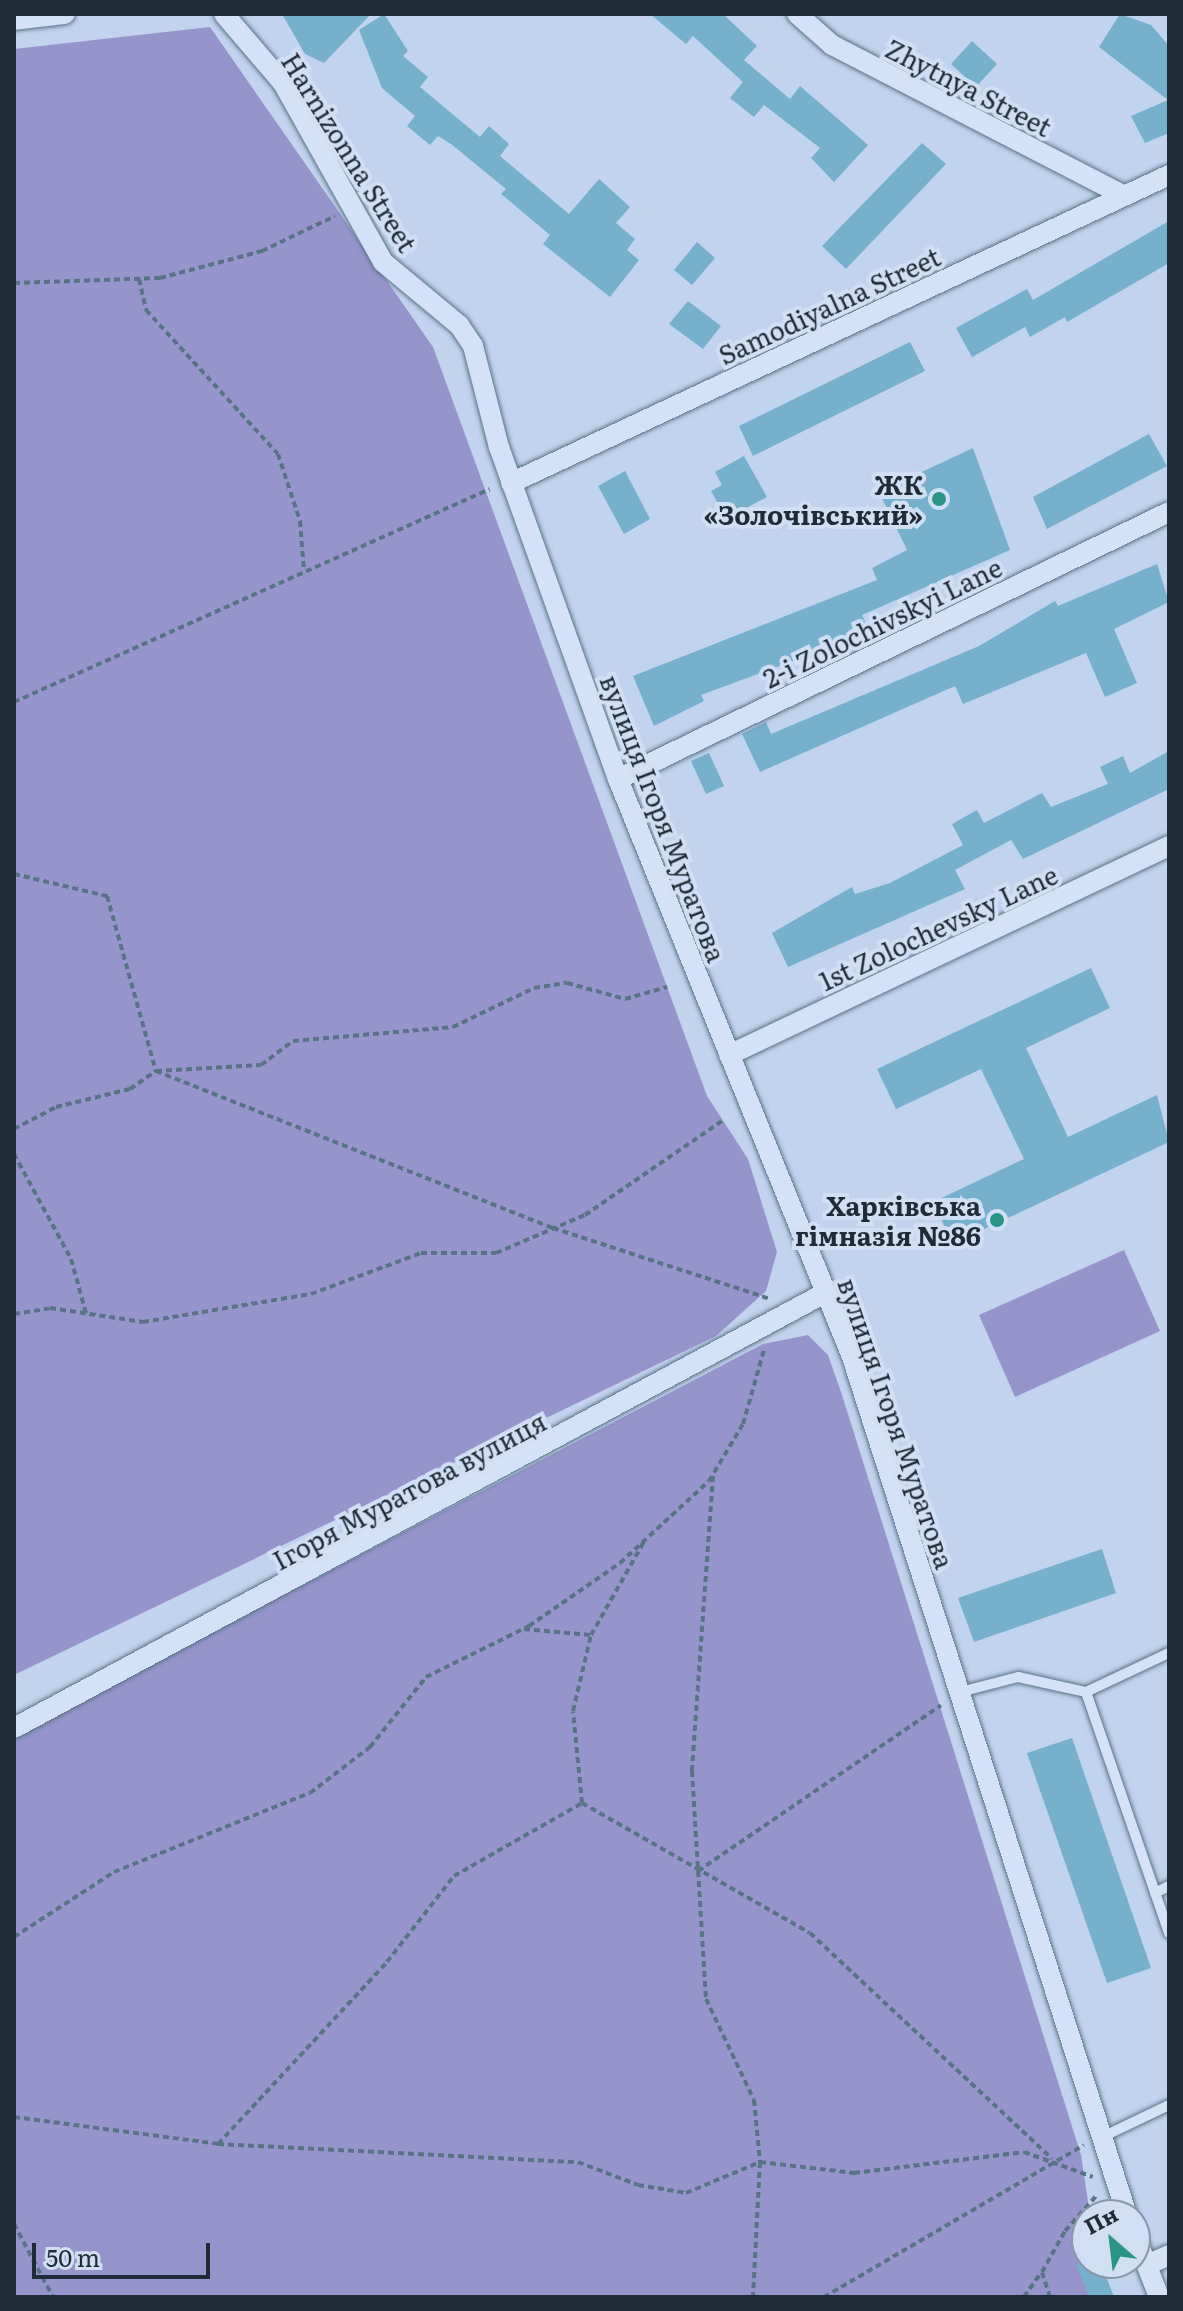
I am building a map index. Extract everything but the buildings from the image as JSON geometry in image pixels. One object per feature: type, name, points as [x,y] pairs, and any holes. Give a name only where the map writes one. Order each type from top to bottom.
[{"type":"street","points":[[14,20],[65,14]]},
{"type":"street","name":"Harnizonna Street","points":[[224,14],[283,83],[383,262],[459,325],[473,346],[511,483]]},
{"type":"street","name":"Zhytnya Street","points":[[797,14],[832,45],[1124,196]]},
{"type":"street","name":"Samodiyalna Street","points":[[511,483],[1169,175]]},
{"type":"street","name":"вулиця Ігоря Муратова","points":[[511,483],[618,779],[825,1293],[960,1692],[1122,2199]]},
{"type":"street","name":"2-i Zolochivskyi Lane","points":[[618,779],[1169,512]]},
{"type":"street","name":"1st Zolochevsky Lane","points":[[729,1055],[1169,846]]},
{"type":"street","name":"Ігоря Муратова вулиця","points":[[14,1728],[825,1293]]},
{"type":"street","points":[[1151,2276],[1159,2297]]},
{"type":"lane","points":[[960,1692],[1018,1677],[1086,1692],[1169,1653]]},
{"type":"lane","points":[[1086,1692],[1169,1933]]},
{"type":"lane","points":[[1155,1893],[1169,1886]]},
{"type":"lane","points":[[1102,2137],[1169,2105]]},
{"type":"path","points":[[14,283],[139,279],[262,251],[323,226],[349,205]]},
{"type":"path","points":[[139,279],[146,310],[278,454],[300,521],[304,571]]},
{"type":"path","points":[[14,702],[304,571],[511,483]]},
{"type":"path","points":[[14,874],[107,896],[156,1071]]},
{"type":"path","points":[[14,1129],[56,1107],[130,1089],[156,1071],[261,1065],[293,1041],[453,1027],[546,986],[567,983],[625,999],[667,987]]},
{"type":"path","points":[[156,1071],[553,1228],[799,1308]]},
{"type":"path","points":[[14,1314],[86,1313],[143,1322],[311,1294],[387,1260],[496,1253],[553,1228],[723,1120]]},
{"type":"path","points":[[14,1154],[71,1259],[86,1313]]},
{"type":"path","points":[[14,1937],[114,1872],[310,1793],[370,1747],[426,1677],[522,1629],[620,1563],[713,1474],[743,1424],[773,1321]]},
{"type":"path","points":[[713,1474],[692,1771],[706,1999],[754,2100],[760,2162],[753,2297]]},
{"type":"path","points":[[582,1803],[573,1711],[591,1635],[649,1533]]},
{"type":"path","points":[[522,1629],[591,1635]]},
{"type":"path","points":[[698,1871],[960,1692]]},
{"type":"path","points":[[582,1803],[810,1933],[1052,2160]]},
{"type":"path","points":[[218,2144],[387,1962],[454,1876],[582,1803]]},
{"type":"path","points":[[14,2117],[218,2144],[578,2162],[638,2185],[686,2193],[760,2162],[854,2173],[1024,2152],[1052,2160],[1085,2177],[1115,2177]]},
{"type":"path","points":[[824,2297],[1052,2160],[1102,2137]]},
{"type":"path","points":[[1024,2297],[1065,2231],[1115,2177]]},
{"type":"path","points":[[14,2224],[53,2297]]},
{"type":"path","points":[[1042,2272],[1050,2297]]},
{"type":"shaded area","points":[[210,27],[433,347],[707,1096],[748,1159],[777,1252],[766,1291],[716,1336],[14,1675],[14,49]]},
{"type":"shaded area","points":[[1124,1250],[1160,1331],[1015,1397],[979,1315]]},
{"type":"shaded area","points":[[808,1335],[828,1355],[1081,2155],[1088,2199],[1071,2199],[1071,2279],[1096,2279],[1101,2297],[14,2297],[14,1736],[763,1344]]},
{"type":"place","name":"ЖК «Золочівський»","points":[[939,499]]},
{"type":"place","name":"Харківська гімназія №86","points":[[997,1220]]}]
